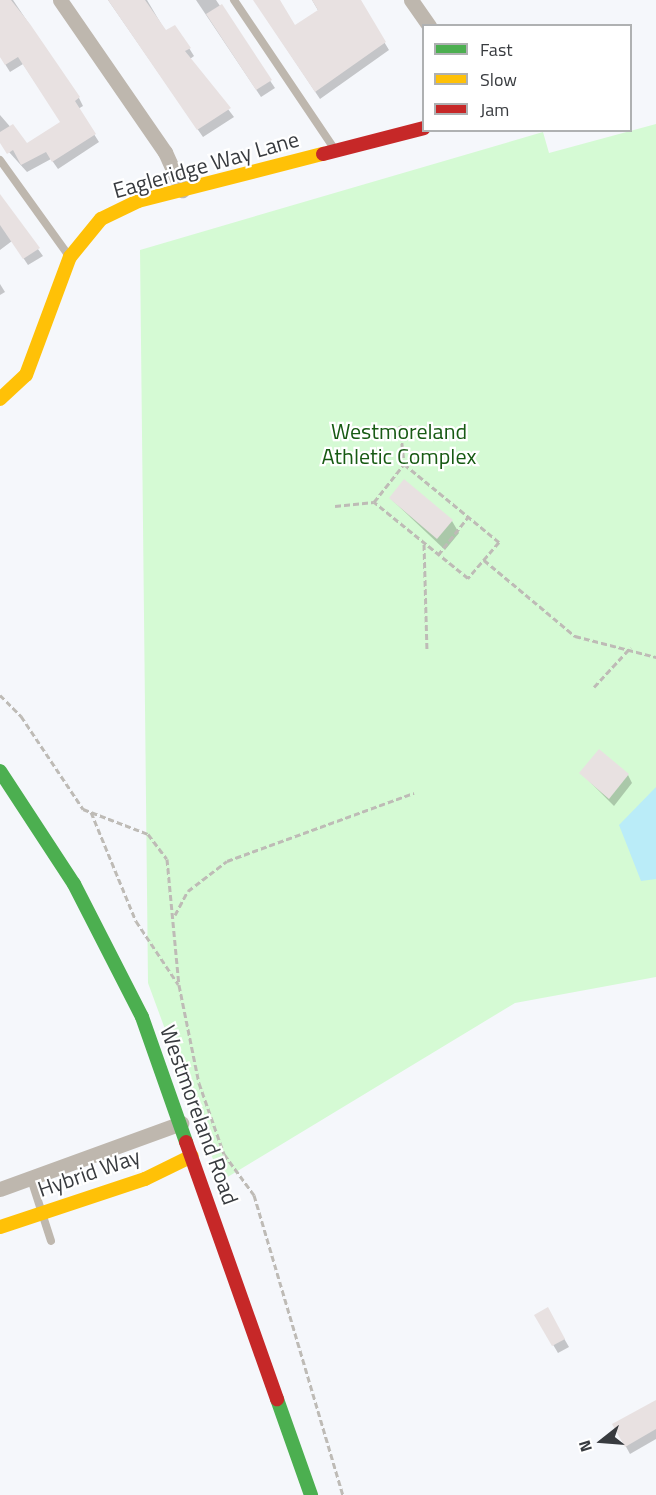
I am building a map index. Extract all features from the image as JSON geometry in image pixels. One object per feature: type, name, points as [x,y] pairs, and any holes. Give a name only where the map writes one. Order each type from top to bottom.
[{"type":"street","points":[[60,0],[165,152],[182,190]]},
{"type":"street","points":[[411,0],[428,24]]},
{"type":"street","name":"Eagleridge Way Lane","points":[[0,399],[15,389],[34,360],[70,257],[87,231],[119,208],[422,128]]},
{"type":"street","name":"Westmoreland Road","points":[[0,771],[112,950],[181,1123],[311,1495]]},
{"type":"street","name":"Hybrid Way","points":[[0,1189],[181,1123]]},
{"type":"street","name":"Hybrid Way","points":[[0,1227],[145,1179],[192,1156]]},
{"type":"lane","points":[[234,0],[336,150]]},
{"type":"lane","points":[[0,160],[70,257]]},
{"type":"lane","points":[[31,1179],[51,1241]]},
{"type":"path","points":[[335,506],[374,502],[404,464],[400,425]]},
{"type":"path","points":[[374,502],[466,578],[499,543],[404,464]]},
{"type":"path","points":[[438,555],[468,517]]},
{"type":"path","points":[[424,544],[427,651]]},
{"type":"path","points":[[484,560],[575,636],[631,647],[656,657]]},
{"type":"path","points":[[594,687],[631,647]]},
{"type":"path","points":[[0,695],[91,812],[136,921],[179,985]]},
{"type":"path","points":[[174,917],[188,891],[227,861],[414,793]]},
{"type":"path","points":[[91,812],[138,828],[156,840],[167,859],[179,985],[199,1083],[224,1154],[254,1195],[343,1495]]},
{"type":"green space","name":"Westmoreland Athletic Complex","points":[[656,124],[656,977],[515,1003],[221,1181],[148,983],[140,250],[543,132],[549,153]]},
{"type":"water","points":[[656,787],[656,879],[641,881],[619,825]]},
{"type":"building","points":[[0,0],[11,0],[30,24],[80,97],[75,101],[96,134],[52,162],[46,152],[21,165],[13,150],[7,154],[0,143],[0,132],[13,124],[27,143],[60,122],[18,57],[5,65],[0,57]]},
{"type":"building","points":[[108,0],[145,0],[166,30],[175,25],[191,48],[185,51],[231,108],[197,130]]},
{"type":"building","points":[[253,0],[280,0],[295,25],[318,10],[312,0],[361,0],[386,42],[315,92]]},
{"type":"building","points":[[222,4],[272,80],[256,90],[206,14]]},
{"type":"building","points":[[0,194],[40,248],[23,259],[0,225]]},
{"type":"building","points":[[404,479],[453,520],[437,539],[389,498]]},
{"type":"building","points":[[599,749],[629,774],[609,799],[579,773]]},
{"type":"building","points":[[548,1307],[565,1339],[552,1346],[534,1315]]},
{"type":"building","points":[[656,1400],[656,1429],[625,1447],[612,1424]]},
{"type":"traffic: fast","points":[[0,771],[74,884],[142,1017],[186,1142]]},
{"type":"traffic: fast","points":[[277,1399],[311,1495]]},
{"type":"traffic: slow","points":[[0,399],[26,375],[70,257],[101,219],[138,201],[323,154]]},
{"type":"traffic: slow","points":[[0,1227],[145,1179],[192,1156]]},
{"type":"traffic: jam","points":[[323,154],[422,129]]},
{"type":"traffic: jam","points":[[186,1142],[277,1399]]}]
